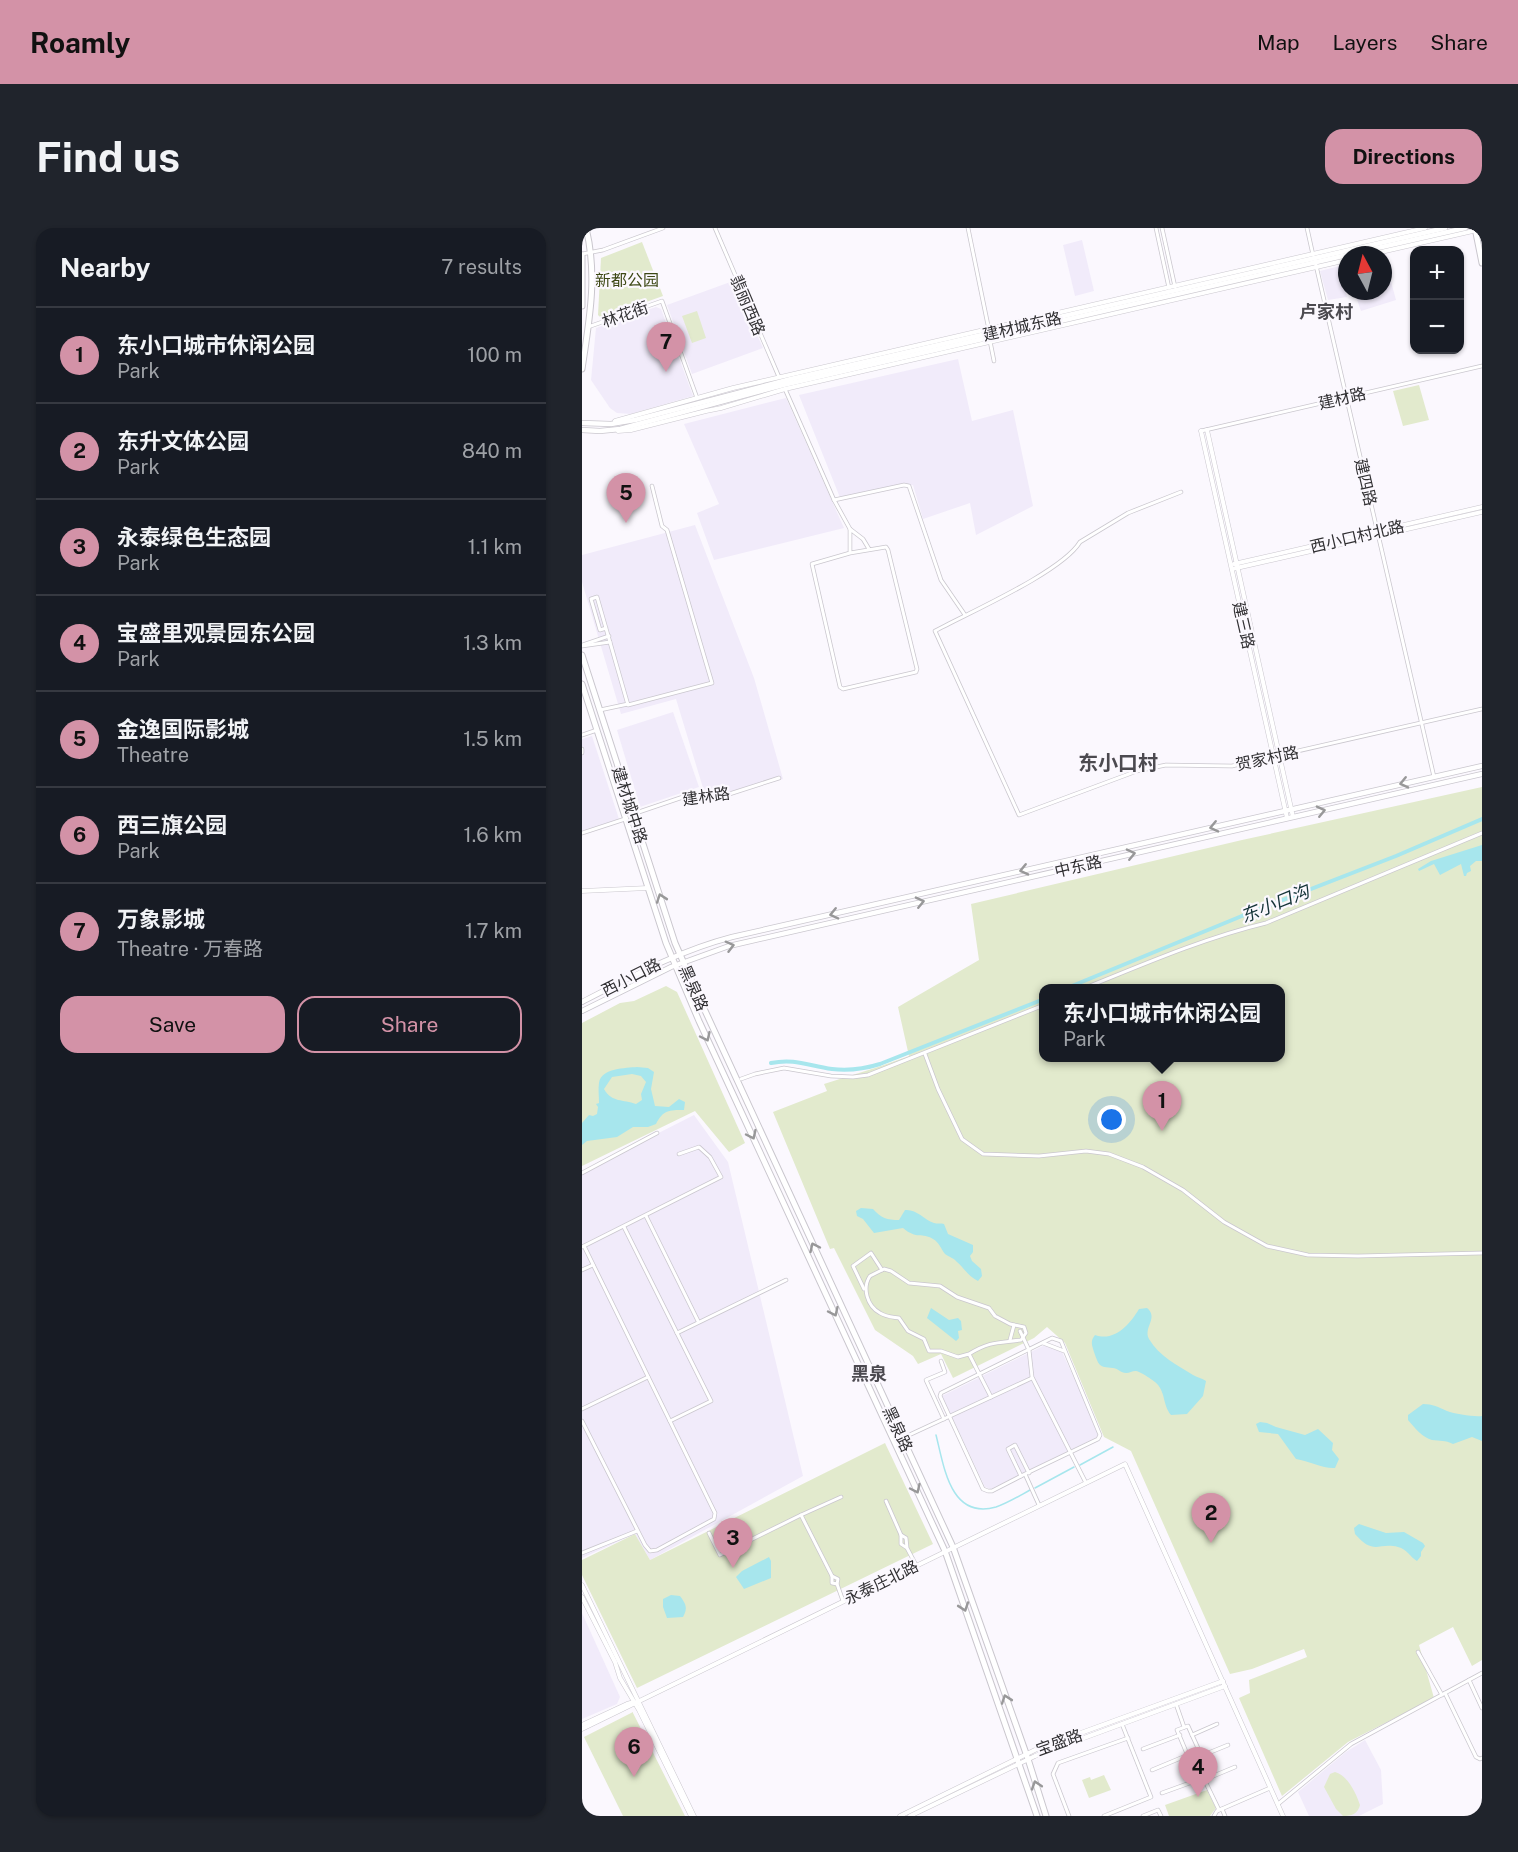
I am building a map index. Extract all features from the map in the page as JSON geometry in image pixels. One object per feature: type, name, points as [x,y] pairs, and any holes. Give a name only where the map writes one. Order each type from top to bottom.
[{"type":"main road","points":[[582,369],[592,292],[591,253],[586,228]]},
{"type":"main road","name":"建材城东路","points":[[582,423],[629,422],[699,401],[1315,260],[1445,228]]},
{"type":"main road","name":"建材城东路","points":[[1386,246],[1465,228]]},
{"type":"main road","points":[[1477,229],[1482,263]]},
{"type":"main road","points":[[582,255],[582,306]]},
{"type":"main road","name":"建材城东路","points":[[1315,260],[1338,256]]},
{"type":"main road","name":"建材城东路","points":[[582,430],[600,431],[626,427],[782,383]]},
{"type":"main road","name":"建材城中路","points":[[582,655],[680,954]]},
{"type":"main road","name":"建材城中路","points":[[582,684],[675,965]]},
{"type":"main road","points":[[594,721],[600,724],[602,718]]},
{"type":"main road","points":[[598,733],[601,730],[607,733]]},
{"type":"main road","name":"中东路","points":[[680,954],[702,945],[743,934],[1482,766]]},
{"type":"main road","name":"中东路","points":[[675,965],[717,949],[746,942],[1482,774]]},
{"type":"main road","name":"西小口路","points":[[582,1002],[680,954]]},
{"type":"main road","name":"黑泉路","points":[[680,954],[953,1547],[1046,1816]]},
{"type":"main road","name":"西小口路","points":[[582,1011],[675,965]]},
{"type":"main road","name":"黑泉路","points":[[675,965],[945,1551],[1037,1816]]},
{"type":"street","points":[[582,255],[663,228]]},
{"type":"street","name":"翡丽西路","points":[[715,228],[834,500],[850,529]]},
{"type":"street","points":[[968,228],[994,361]]},
{"type":"street","points":[[1156,228],[1173,291]]},
{"type":"street","points":[[1162,228],[1173,291]]},
{"type":"street","name":"建四路","points":[[1307,228],[1434,777]]},
{"type":"street","name":"建材城东路","points":[[782,383],[1315,260],[1425,228]]},
{"type":"street","points":[[1392,249],[1477,229]]},
{"type":"street","name":"建材城东路","points":[[990,335],[1315,260],[1338,260]]},
{"type":"street","name":"林花街","points":[[588,327],[662,301],[699,401]]},
{"type":"street","name":"建材路","points":[[1201,431],[1482,366]]},
{"type":"street","name":"建三路","points":[[1207,430],[1280,755],[1290,818]]},
{"type":"street","name":"建三路","points":[[1201,431],[1274,756],[1289,810]]},
{"type":"street","points":[[834,500],[904,485],[909,486],[938,572],[965,615],[1021,586],[1061,560],[1080,542],[1128,513],[1181,492]]},
{"type":"street","points":[[600,710],[712,683],[667,530],[662,526],[652,486]]},
{"type":"street","name":"西小口村北路","points":[[1232,567],[1482,510]]},
{"type":"street","points":[[850,529],[863,539],[869,549]]},
{"type":"street","points":[[850,529],[850,553]]},
{"type":"street","points":[[886,547],[888,550],[917,669],[916,672],[843,689],[840,687],[812,564],[850,553],[886,547]]},
{"type":"street","points":[[606,628],[600,630],[591,599],[597,597],[609,636],[628,704]]},
{"type":"street","name":"贺家村路","points":[[965,615],[934,631],[1019,814],[1137,771],[1166,765],[1232,766],[1482,709]]},
{"type":"street","points":[[582,646],[609,636]]},
{"type":"street","points":[[582,646],[610,642]]},
{"type":"street","points":[[582,735],[598,733]]},
{"type":"street","name":"建林路","points":[[633,814],[683,797],[720,796],[779,778]]},
{"type":"street","points":[[582,833],[625,819]]},
{"type":"street","points":[[1095,984],[1178,951],[1266,923],[1482,833]]},
{"type":"street","points":[[582,891],[648,888]]},
{"type":"street","points":[[738,1078],[784,1068],[831,1076],[868,1075],[1039,1007]]},
{"type":"street","points":[[925,1054],[938,1089],[962,1139],[984,1154],[1039,1155],[1086,1151],[1109,1154],[1143,1167],[1176,1186],[1224,1222],[1267,1246],[1308,1255],[1482,1253]]},
{"type":"street","points":[[582,1173],[657,1133]]},
{"type":"street","points":[[582,1421],[648,1549],[654,1552],[714,1520],[715,1513],[583,1247],[721,1177],[710,1157],[699,1147],[679,1154]]},
{"type":"street","points":[[646,1216],[698,1321]]},
{"type":"street","points":[[624,1227],[711,1401],[670,1421]]},
{"type":"street","points":[[866,1290],[870,1276],[882,1270],[891,1271],[909,1282],[940,1286],[957,1297],[988,1308],[995,1316],[1026,1329],[1023,1338],[1018,1341],[1010,1340],[983,1345],[969,1354],[958,1357],[941,1351],[929,1351],[924,1340],[908,1331],[899,1318],[878,1312],[869,1301],[866,1290],[853,1266],[871,1253],[882,1270]]},
{"type":"street","points":[[582,1270],[593,1265]]},
{"type":"street","points":[[677,1332],[786,1280]]},
{"type":"street","points":[[1010,1340],[1014,1324]]},
{"type":"street","points":[[1020,1331],[1029,1350],[1032,1378],[1086,1483]]},
{"type":"street","points":[[1056,1338],[1061,1341],[1101,1432],[1098,1439],[992,1491],[985,1491],[939,1396],[1043,1343],[1056,1338]]},
{"type":"street","points":[[1043,1343],[1065,1351]]},
{"type":"street","points":[[969,1354],[991,1397]]},
{"type":"street","points":[[941,1361],[945,1372],[926,1380],[944,1419]]},
{"type":"street","points":[[582,1409],[648,1377]]},
{"type":"street","points":[[907,1436],[1032,1378]]},
{"type":"street","points":[[1025,1474],[1008,1449],[1015,1445],[1039,1505]]},
{"type":"street","name":"永泰庄北路","points":[[582,1727],[1125,1464],[1224,1684]]},
{"type":"street","points":[[709,1533],[720,1555],[841,1497]]},
{"type":"street","points":[[886,1501],[901,1535],[906,1538],[907,1548],[916,1565]]},
{"type":"street","points":[[801,1515],[832,1576],[838,1579],[837,1584],[843,1601]]},
{"type":"street","points":[[582,1553],[637,1531]]},
{"type":"street","points":[[582,1585],[635,1703]]},
{"type":"street","points":[[582,1597],[692,1816]]},
{"type":"street","points":[[1418,1652],[1444,1694],[1476,1757],[1482,1758]]},
{"type":"street","points":[[1278,1804],[1351,1744],[1482,1673]]},
{"type":"street","points":[[1469,1680],[1482,1708]]},
{"type":"street","points":[[1224,1684],[1283,1816]]},
{"type":"street","name":"宝盛路","points":[[1027,1757],[1176,1704],[1224,1684]]},
{"type":"street","name":"宝盛路","points":[[900,1816],[1027,1757],[1224,1684]]},
{"type":"street","points":[[1176,1704],[1184,1727]]},
{"type":"street","points":[[1105,1816],[1151,1797],[1122,1724]]},
{"type":"street","points":[[1192,1735],[1217,1724]]},
{"type":"street","points":[[1198,1780],[1177,1730],[1188,1726],[1211,1777]]},
{"type":"street","points":[[1143,1749],[1180,1735]]},
{"type":"street","points":[[1069,1816],[1053,1774],[1058,1763],[1128,1738]]},
{"type":"street","points":[[1201,1756],[1228,1745]]},
{"type":"street","points":[[1152,1770],[1188,1755]]},
{"type":"street","name":"宝盛路","points":[[910,1816],[1018,1761]]},
{"type":"street","points":[[1161,1793],[1198,1780],[1205,1781],[1235,1767]]},
{"type":"street","points":[[1205,1781],[1225,1816]]},
{"type":"street","points":[[1214,1816],[1220,1810],[1271,1788]]},
{"type":"street","points":[[1143,1816],[1158,1810],[1161,1816]]},
{"type":"shaded area","points":[[1082,240],[1094,291],[1075,296],[1063,245]]},
{"type":"shaded area","points":[[1338,266],[1338,298],[1328,300],[1320,271]]},
{"type":"shaded area","points":[[733,281],[763,348],[692,374],[667,305]]},
{"type":"shaded area","points":[[1392,285],[1396,300],[1361,311],[1357,300],[1392,300]]},
{"type":"shaded area","points":[[656,307],[661,309],[693,396],[631,414],[617,413],[610,408],[591,380],[596,328]]},
{"type":"shaded area","points":[[958,359],[972,421],[1013,410],[1033,506],[976,535],[970,503],[923,519],[913,485],[841,500],[799,395]]},
{"type":"shaded area","points":[[786,398],[844,528],[714,560],[697,513],[719,504],[684,424]]},
{"type":"shaded area","points":[[695,525],[754,678],[783,779],[707,801],[676,699],[621,714],[582,582],[582,555]]},
{"type":"shaded area","points":[[673,712],[699,787],[640,807],[617,730]]},
{"type":"shaded area","points":[[592,736],[619,819],[582,832],[582,739]]},
{"type":"shaded area","points":[[694,1115],[728,1162],[803,1476],[650,1560],[635,1534],[582,1558],[582,1172]]},
{"type":"shaded area","points":[[1045,1345],[1062,1352],[1099,1432],[1097,1437],[991,1489],[985,1487],[942,1396]]},
{"type":"shaded area","points":[[582,1613],[620,1697],[617,1704],[582,1719]]},
{"type":"shaded area","points":[[1365,1740],[1381,1770],[1383,1804],[1359,1816],[1309,1816],[1298,1792],[1346,1752]]},
{"type":"green space","name":"新都公园","points":[[642,242],[663,296],[601,318],[598,315],[601,258]]},
{"type":"green space","points":[[697,311],[706,338],[692,343],[682,316]]},
{"type":"green space","points":[[1419,385],[1429,420],[1403,426],[1393,391]]},
{"type":"green space","points":[[1482,787],[1482,1660],[1472,1666],[1453,1627],[1419,1645],[1434,1698],[1348,1742],[1282,1796],[1239,1698],[1250,1693],[1249,1680],[1307,1657],[1304,1649],[1252,1669],[1230,1674],[1131,1451],[1104,1437],[1065,1343],[1047,1327],[1034,1338],[953,1378],[941,1354],[918,1364],[913,1356],[875,1330],[834,1248],[830,1249],[773,1112],[827,1091],[824,1084],[909,1056],[898,1007],[979,960],[971,904],[1242,840]]},
{"type":"green space","points":[[666,986],[677,992],[745,1143],[729,1152],[695,1111],[582,1166],[582,1023],[620,1003],[634,1001]]},
{"type":"green space","points":[[885,1443],[933,1544],[637,1688],[582,1575],[582,1560],[635,1534],[650,1560]]},
{"type":"green space","points":[[633,1712],[685,1816],[623,1816],[584,1737]]},
{"type":"green space","points":[[1335,1772],[1348,1781],[1360,1805],[1351,1815],[1343,1816],[1336,1809],[1324,1787],[1330,1774]]},
{"type":"green space","points":[[1104,1775],[1111,1790],[1089,1798],[1082,1780],[1090,1777],[1091,1780]]},
{"type":"green space","points":[[1207,1790],[1216,1808],[1210,1816],[1169,1816],[1165,1805]]},
{"type":"water","points":[[1482,845],[1482,861],[1476,861],[1470,866],[1471,871],[1466,876],[1464,876],[1461,864],[1440,875],[1434,864],[1419,871],[1418,869],[1431,861]]},
{"type":"water","points":[[637,1067],[648,1068],[654,1072],[651,1089],[655,1106],[669,1107],[679,1099],[685,1102],[684,1110],[667,1112],[656,1124],[648,1127],[633,1127],[617,1137],[587,1141],[582,1145],[582,1123],[589,1115],[597,1114],[596,1104],[599,1103],[601,1078],[609,1072]],"holes":[[[632,1074],[641,1076],[646,1082],[641,1094],[642,1100],[636,1104],[614,1099],[604,1089],[612,1077]]]},
{"type":"water","points":[[861,1208],[873,1209],[888,1219],[895,1220],[899,1220],[905,1210],[909,1210],[934,1223],[944,1224],[948,1234],[973,1245],[973,1252],[970,1256],[981,1269],[982,1276],[978,1281],[972,1277],[929,1237],[912,1234],[903,1228],[874,1233],[863,1219],[857,1216],[856,1211]]},
{"type":"water","points":[[931,1308],[949,1320],[958,1318],[961,1321],[962,1330],[958,1331],[959,1338],[956,1341],[927,1318]]},
{"type":"water","points":[[1147,1308],[1152,1315],[1148,1335],[1153,1345],[1175,1364],[1206,1381],[1203,1396],[1187,1414],[1171,1415],[1163,1393],[1155,1382],[1145,1375],[1137,1371],[1124,1373],[1115,1368],[1102,1366],[1096,1357],[1092,1343],[1095,1335],[1102,1337],[1115,1334],[1126,1326],[1139,1309]]},
{"type":"water","points":[[1423,1404],[1459,1414],[1482,1416],[1482,1441],[1472,1437],[1453,1444],[1425,1437],[1408,1420],[1408,1415]]},
{"type":"water","points":[[1260,1422],[1305,1435],[1318,1429],[1333,1443],[1332,1450],[1339,1459],[1335,1468],[1296,1459],[1278,1434],[1259,1432],[1256,1424]]},
{"type":"water","points":[[1359,1524],[1386,1533],[1404,1532],[1423,1543],[1425,1546],[1421,1556],[1417,1561],[1401,1548],[1367,1545],[1355,1534],[1354,1528]]},
{"type":"water","points":[[769,1557],[771,1578],[744,1589],[736,1577],[742,1571]]},
{"type":"water","points":[[671,1595],[680,1596],[684,1601],[686,1609],[683,1617],[667,1618],[663,1599]]},
{"type":"waterway","name":"东小口沟","points":[[1077,984],[1396,856],[1482,819]]},
{"type":"waterway","name":"东小口沟","points":[[771,1063],[795,1062],[838,1070],[868,1067],[1039,1001]]},
{"type":"waterway","points":[[936,1435],[946,1475],[959,1498],[968,1506],[981,1509],[996,1507],[1030,1490]]},
{"type":"waterway","points":[[1080,1465],[1113,1447]]},
{"type":"waterway","points":[[1035,1488],[1074,1467]]},
{"type":"place","name":"万象影城","points":[[666,372]]},
{"type":"place","name":"金逸国际影城","points":[[626,523]]},
{"type":"place","name":"东小口城市休闲公园","points":[[1162,1131]]},
{"type":"place","name":"东升文体公园","points":[[1211,1543]]},
{"type":"place","name":"永泰绿色生态园","points":[[733,1568]]},
{"type":"place","name":"西三旗公园","points":[[634,1777]]},
{"type":"place","name":"宝盛里观景园东公园","points":[[1198,1797]]},
{"type":"district","name":"卢家村","points":[[1326,312]]},
{"type":"district","name":"东小口村","points":[[1118,763]]},
{"type":"district","name":"黑泉","points":[[869,1374]]}]
